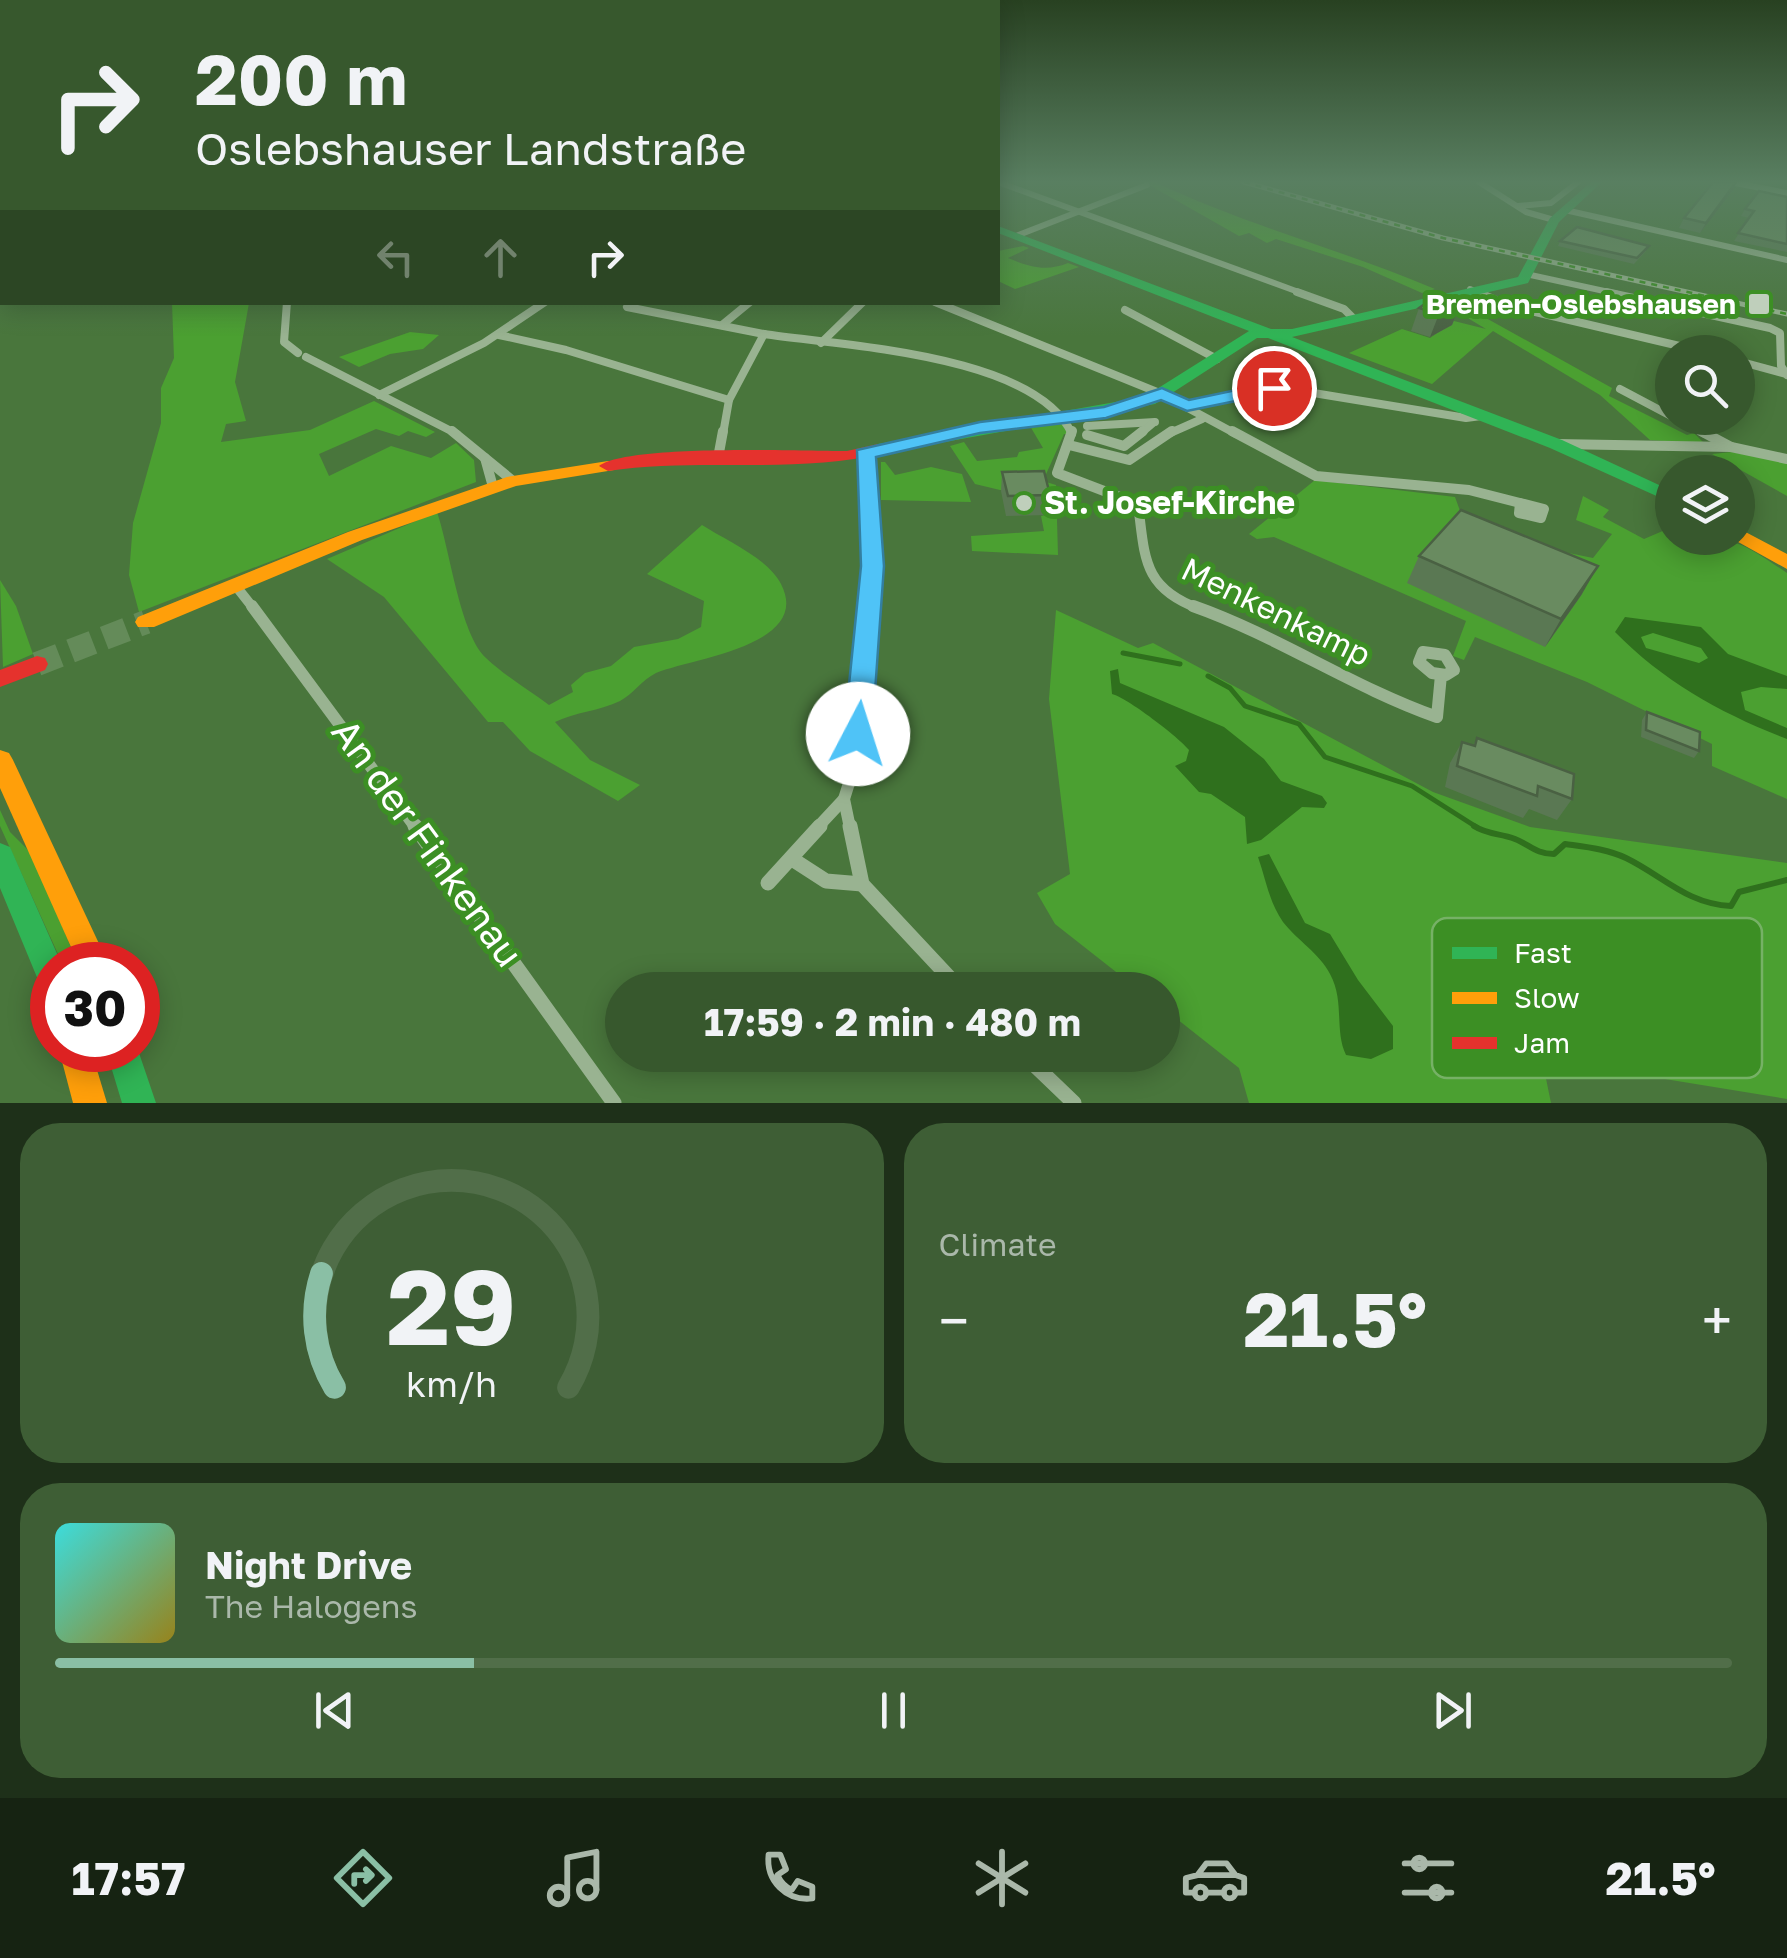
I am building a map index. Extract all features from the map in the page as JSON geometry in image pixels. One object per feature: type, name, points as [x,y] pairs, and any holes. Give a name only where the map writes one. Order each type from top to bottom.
[{"type":"main road","points":[[1011,233],[1556,444],[1655,490]]},
{"type":"main road","points":[[146,622],[503,484],[608,464],[864,454],[942,434],[1064,416],[1111,418],[1162,394],[1254,334],[1328,325],[1349,314],[1425,301],[1526,274],[1549,233]]},
{"type":"main road","points":[[1328,325],[1319,339],[1349,364]]},
{"type":"main road","points":[[1755,544],[1787,563]]},
{"type":"main road","points":[[0,679],[37,664]]},
{"type":"main road","points":[[0,760],[83,942]]},
{"type":"main road","points":[[0,855],[37,942]]},
{"type":"main road","points":[[81,1072],[90,1103]]},
{"type":"main road","points":[[129,1072],[139,1103]]},
{"type":"street","points":[[1136,233],[1349,314]]},
{"type":"street","points":[[1653,233],[1787,260]]},
{"type":"street","points":[[1526,274],[1764,326],[1780,333],[1781,366],[1787,374]]},
{"type":"street","points":[[1472,290],[1510,306],[1655,340]]},
{"type":"street","points":[[287,305],[284,342],[302,355],[460,435],[485,458],[503,484]]},
{"type":"street","points":[[380,395],[499,335],[541,305]]},
{"type":"street","points":[[630,305],[627,308],[764,334],[966,366],[1042,398],[1087,430],[1124,446],[1155,422],[1111,418],[1087,430]]},
{"type":"street","points":[[722,326],[746,305]]},
{"type":"street","points":[[820,343],[860,305]]},
{"type":"street","points":[[943,305],[1162,394],[1316,476],[1469,490],[1520,502]]},
{"type":"street","points":[[1126,310],[1217,359]]},
{"type":"street","points":[[718,458],[730,400],[764,334]]},
{"type":"street","points":[[499,335],[579,353],[730,400]]},
{"type":"street","points":[[1755,366],[1787,374]]},
{"type":"street","points":[[1187,406],[1277,387],[1466,418],[1483,415]]},
{"type":"street","points":[[1620,390],[1732,447]]},
{"type":"street","name":"Menkenkamp","points":[[1064,416],[1073,432],[1057,473],[1138,504],[1146,569],[1178,601],[1246,625],[1394,702],[1437,717],[1440,675]]},
{"type":"street","points":[[1069,444],[1129,460],[1175,428],[1202,419]]},
{"type":"street","points":[[1083,448],[1087,430]]},
{"type":"street","points":[[1556,444],[1732,447],[1787,459]]},
{"type":"street","points":[[768,884],[844,799],[855,764],[873,566],[870,464],[864,454]]},
{"type":"street","points":[[485,458],[503,484]]},
{"type":"street","name":"An der Finkenau","points":[[238,588],[311,682],[614,1103]]},
{"type":"street","points":[[844,799],[862,884],[943,972]]},
{"type":"street","points":[[792,859],[826,881],[862,884]]},
{"type":"street","points":[[1042,1072],[1074,1103]]},
{"type":"shaded area","points":[[1250,233],[1286,233],[1435,289],[1422,293],[1363,267],[1276,239],[1267,243]]},
{"type":"shaded area","points":[[1023,246],[1029,248],[1008,258],[1038,267],[1068,263],[1079,267],[1015,289],[1000,282],[1000,251]]},
{"type":"shaded area","points":[[1459,303],[1612,388],[1609,396],[1655,419],[1655,435],[1696,435],[1705,444],[1650,440],[1600,395],[1493,331],[1432,384],[1349,353],[1402,329],[1430,338],[1454,321],[1486,329],[1446,305]]},
{"type":"shaded area","points":[[172,305],[249,305],[235,382],[246,421],[226,424],[221,442],[310,430],[374,401],[435,432],[426,437],[408,431],[399,436],[376,429],[319,454],[329,476],[391,446],[431,458],[456,443],[474,460],[476,482],[139,612],[129,575],[133,523],[161,423],[161,388],[174,358]]},
{"type":"shaded area","points":[[410,332],[439,335],[423,349],[390,354],[359,367],[339,357]]},
{"type":"shaded area","points":[[1061,422],[1068,434],[1064,434],[1043,481],[1056,485],[1058,555],[972,551],[971,536],[1044,531],[1041,516],[1049,514],[1042,490],[1000,490],[975,484],[950,446],[964,442],[977,461],[1017,457],[1019,452],[1043,448],[1030,426]]},
{"type":"shaded area","points":[[1755,457],[1787,463],[1787,496],[1755,478]]},
{"type":"shaded area","points":[[881,462],[895,475],[931,467],[962,474],[971,502],[881,500]]},
{"type":"shaded area","points":[[1315,480],[1455,497],[1463,519],[1492,537],[1593,558],[1612,534],[1576,520],[1583,496],[1609,510],[1603,517],[1644,539],[1655,534],[1655,555],[1755,553],[1787,573],[1787,799],[1712,766],[1712,744],[1587,682],[1475,637],[1464,660],[1453,656],[1466,621],[1274,537],[1257,539],[1249,534]]},
{"type":"shaded area","points":[[437,512],[462,611],[477,646],[493,665],[549,705],[573,692],[571,685],[585,673],[611,666],[634,647],[678,639],[701,627],[704,601],[647,574],[702,525],[766,566],[781,584],[786,605],[780,622],[744,646],[656,673],[620,701],[555,722],[590,760],[640,785],[618,801],[530,751],[503,722],[488,722],[384,597],[327,559]]},
{"type":"shaded area","points":[[0,580],[16,606],[33,654],[3,667]]},
{"type":"shaded area","points":[[1056,610],[1138,648],[1153,643],[1433,792],[1530,827],[1787,863],[1787,1099],[1658,1078],[1762,1078],[1762,918],[1432,918],[1432,1078],[1546,1078],[1551,1103],[1249,1103],[1239,1068],[1180,1021],[1180,972],[1116,972],[1055,924],[1037,893],[1070,874],[1049,699]]},
{"type":"shaded area","points":[[1625,617],[1701,627],[1728,654],[1787,676],[1787,689],[1761,687],[1741,692],[1745,710],[1787,728],[1787,739],[1695,695],[1653,666],[1615,632]],"holes":[[[1653,633],[1701,648],[1708,658],[1699,663],[1646,648],[1641,637]]]},
{"type":"shaded area","points":[[1118,669],[1120,683],[1224,727],[1264,759],[1281,781],[1322,796],[1327,803],[1324,808],[1302,807],[1261,840],[1247,844],[1245,817],[1211,794],[1199,792],[1175,766],[1186,761],[1189,750],[1129,702],[1112,694],[1110,671]]},
{"type":"shaded area","points":[[0,810],[10,832],[33,855],[69,942],[53,942],[0,826]]},
{"type":"shaded area","points":[[1269,854],[1305,923],[1330,934],[1393,1026],[1393,1049],[1371,1059],[1346,1055],[1335,984],[1326,967],[1283,922],[1274,907],[1258,857]]},
{"type":"building","points":[[1569,233],[1602,233],[1649,246],[1637,258],[1560,241]]},
{"type":"building","points":[[1740,233],[1787,233],[1787,244]]},
{"type":"building","points":[[1437,295],[1461,302],[1439,314],[1419,308]]},
{"type":"building","points":[[1044,471],[1050,495],[1008,496],[1002,472]]},
{"type":"building","points":[[1461,510],[1598,566],[1561,619],[1419,556]]},
{"type":"building","points":[[1647,712],[1700,732],[1699,751],[1646,730]]},
{"type":"building","points":[[1477,738],[1574,774],[1572,799],[1538,786],[1537,796],[1457,766],[1462,742],[1475,746]]},
{"type":"waterway","points":[[1123,653],[1180,664]]},
{"type":"waterway","points":[[1208,676],[1230,688],[1245,706],[1299,724],[1325,757],[1412,786],[1478,828]]},
{"type":"waterway","points":[[1474,826],[1478,828]]},
{"type":"waterway","points":[[1478,828],[1548,854],[1554,854],[1565,844],[1611,852],[1688,895],[1715,904],[1731,906],[1739,892],[1787,880]]},
{"type":"tunnel","points":[[37,664],[146,622]]},
{"type":"railway","points":[[1427,233],[1787,314]]},
{"type":"traffic: fast","points":[[1010,233],[1556,444],[1655,490]]},
{"type":"traffic: fast","points":[[878,449],[1149,401],[1254,334],[1292,333],[1523,280],[1547,233]]},
{"type":"traffic: fast","points":[[0,855],[37,942]]},
{"type":"traffic: fast","points":[[129,1072],[139,1103]]},
{"type":"traffic: slow","points":[[146,622],[355,536],[513,481],[608,466]]},
{"type":"traffic: slow","points":[[1755,544],[1787,563]]},
{"type":"traffic: slow","points":[[0,760],[83,942]]},
{"type":"traffic: slow","points":[[81,1072],[90,1103]]},
{"type":"traffic: jam","points":[[608,466],[652,459],[847,456],[878,449]]},
{"type":"traffic: jam","points":[[0,679],[37,664]]},
{"type":"place","name":"Bremen-Oslebshausen","points":[[1759,304]]},
{"type":"place","name":"St. Josef-Kirche","points":[[1024,503]]},
{"type":"route","points":[[858,734],[873,566],[870,464],[864,454],[942,434],[1106,412],[1135,406],[1162,394],[1187,406],[1274,388]]}]
